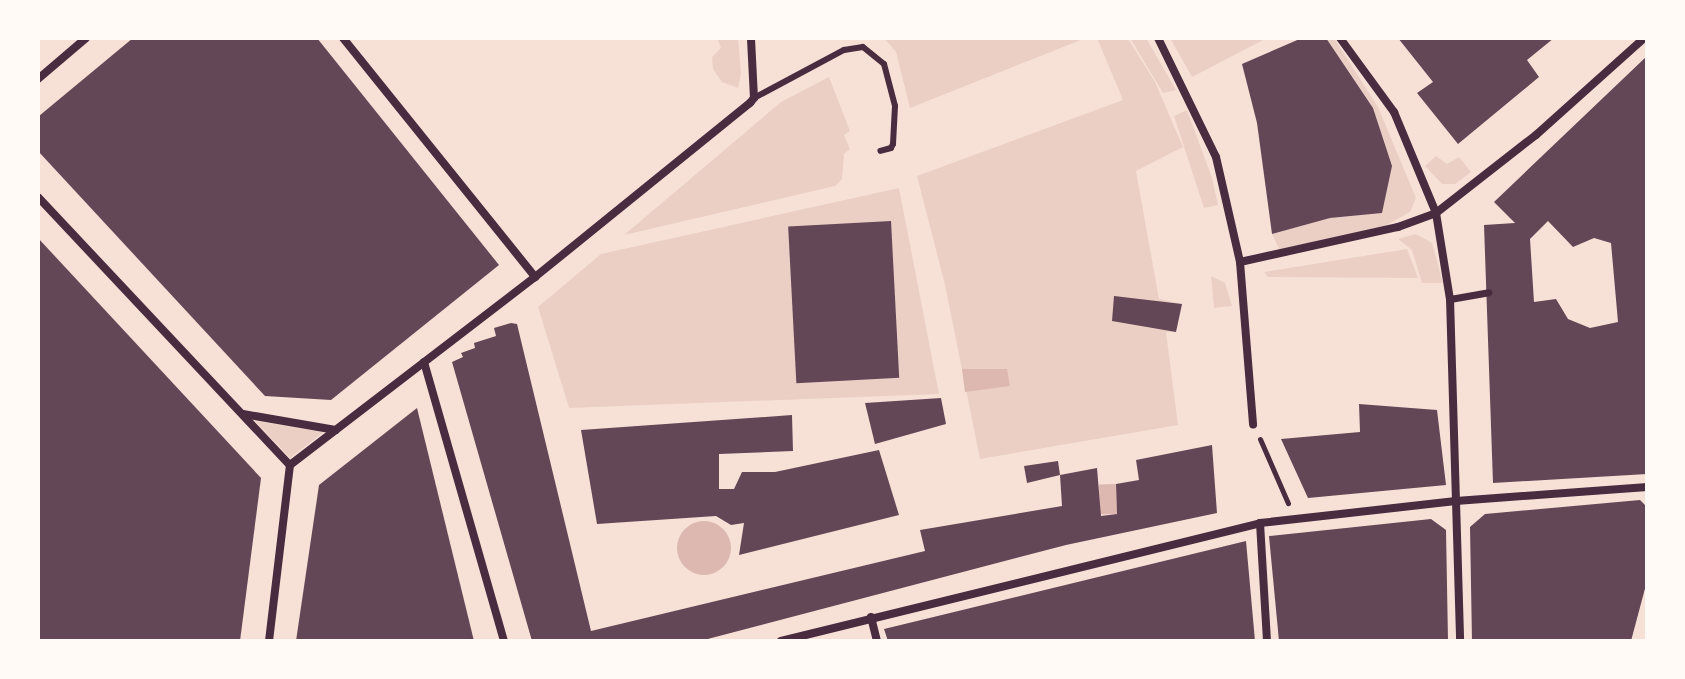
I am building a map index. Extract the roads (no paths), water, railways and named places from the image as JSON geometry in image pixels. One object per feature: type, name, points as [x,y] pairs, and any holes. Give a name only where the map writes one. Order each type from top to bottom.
[{"type":"street","points":[[38,79],[86,38]]},
{"type":"street","points":[[343,38],[535,277]]},
{"type":"street","points":[[269,641],[290,465],[535,277],[752,100],[751,38]]},
{"type":"street","points":[[1158,38],[1216,157],[1240,262],[1253,424]]},
{"type":"street","points":[[1340,38],[1394,112],[1436,213],[1450,299],[1460,641]]},
{"type":"street","points":[[1240,262],[1398,227],[1436,213],[1536,135],[1644,38]]},
{"type":"street","points":[[38,197],[290,465]]},
{"type":"street","points":[[1450,299],[1488,292]]},
{"type":"street","points":[[424,362],[504,641]]},
{"type":"street","points":[[242,414],[336,430]]},
{"type":"street","points":[[781,641],[1260,523],[1456,501],[1647,487]]},
{"type":"street","points":[[1260,523],[1267,641]]},
{"type":"street","points":[[871,617],[877,641]]},
{"type":"lane","points":[[752,100],[844,50],[863,47],[884,64],[895,106],[893,144],[891,148],[880,151]]}]
